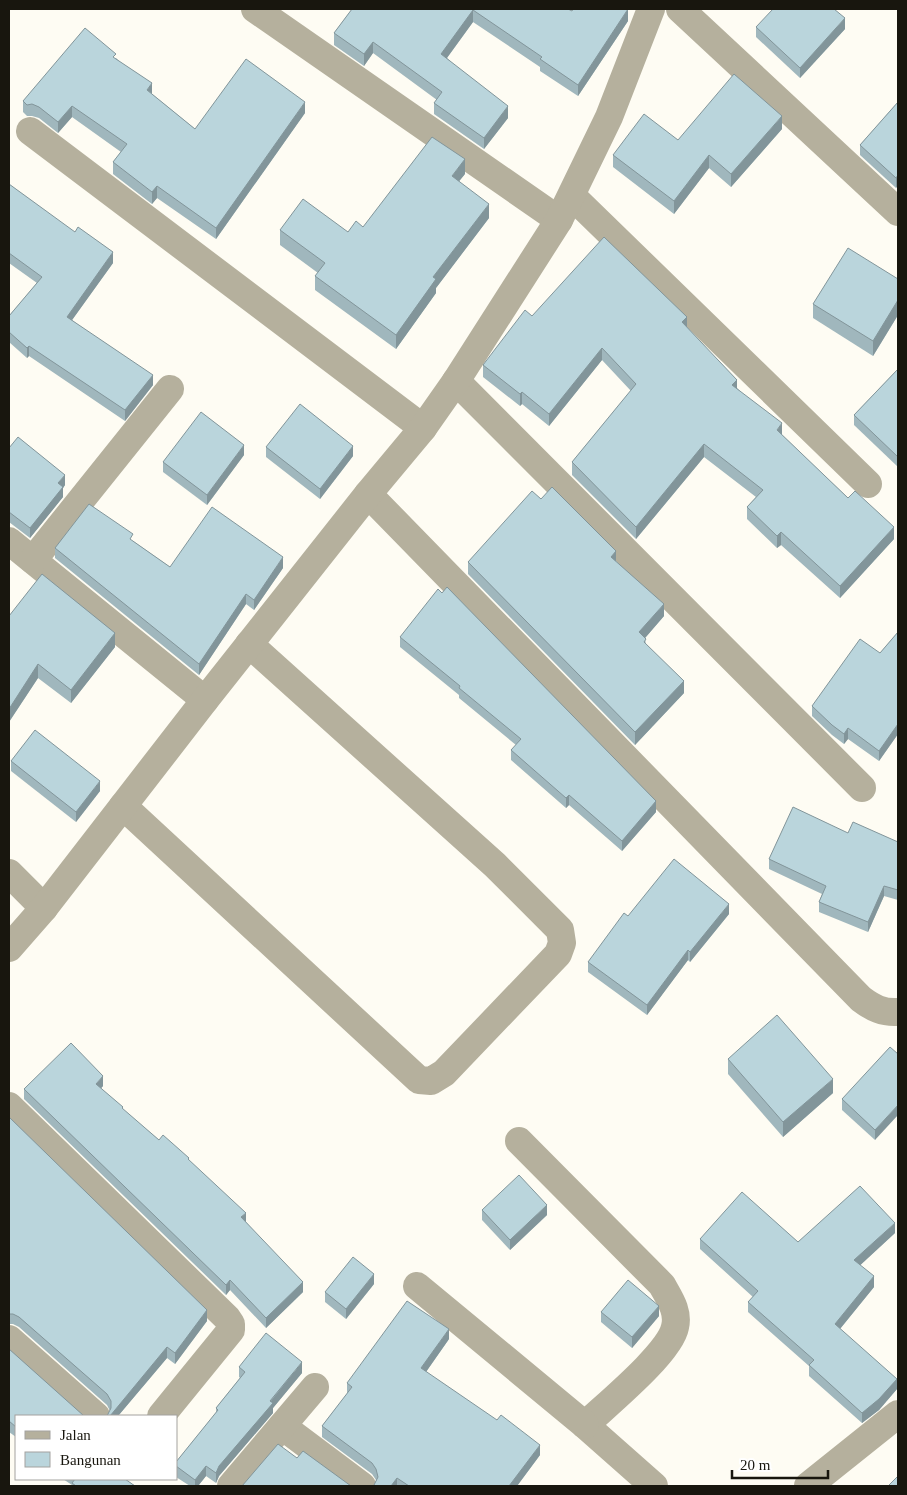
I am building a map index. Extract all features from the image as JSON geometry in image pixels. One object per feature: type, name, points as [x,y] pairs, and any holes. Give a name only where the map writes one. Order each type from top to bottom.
[{"type":"street","points":[[255,9],[560,220]]},
{"type":"street","points":[[680,9],[898,212]]},
{"type":"street","points":[[9,948],[44,908],[204,700],[423,428],[456,381],[560,220],[609,117],[648,10]]},
{"type":"street","points":[[30,131],[423,428]]},
{"type":"street","points":[[572,196],[868,484]]},
{"type":"street","points":[[456,381],[862,788]]},
{"type":"street","points":[[33,560],[170,389]]},
{"type":"street","points":[[368,494],[847,986],[873,1008],[887,1013],[898,1012]]},
{"type":"street","points":[[9,541],[204,700]]},
{"type":"street","points":[[123,806],[419,1080],[431,1081],[444,1073],[558,954],[562,943],[560,930],[496,865],[249,644]]},
{"type":"street","points":[[9,872],[44,908]]},
{"type":"street","points":[[9,1106],[231,1324],[230,1330],[162,1415]]},
{"type":"street","points":[[520,1141],[662,1285],[672,1301],[676,1315],[676,1327],[671,1339],[663,1350],[585,1425]]},
{"type":"street","points":[[417,1286],[585,1425],[654,1486]]},
{"type":"street","points":[[9,1339],[95,1415]]},
{"type":"street","points":[[231,1486],[315,1387]]},
{"type":"street","points":[[808,1486],[898,1414]]},
{"type":"street","points":[[282,1426],[362,1486]]},
{"type":"building","points":[[352,9],[568,9],[572,11],[573,9],[628,9],[578,85],[540,59],[542,57],[473,10],[441,54],[508,106],[484,138],[434,103],[442,92],[373,42],[364,54],[334,33]]},
{"type":"building","points":[[773,9],[834,9],[845,18],[800,68],[756,27]]},
{"type":"building","points":[[85,28],[116,54],[113,57],[152,83],[147,90],[195,129],[246,59],[305,102],[216,228],[157,186],[152,192],[113,162],[127,144],[72,106],[58,122],[39,107],[32,104],[27,105],[23,101]]},
{"type":"building","points":[[734,74],[782,116],[731,174],[709,155],[674,201],[613,155],[644,114],[678,140]]},
{"type":"building","points":[[898,102],[898,175],[896,178],[860,145]]},
{"type":"building","points":[[432,137],[465,159],[452,176],[489,204],[433,277],[436,279],[396,335],[315,276],[325,263],[280,230],[303,199],[348,232],[356,221],[363,227]]},
{"type":"building","points":[[9,184],[75,232],[78,227],[113,252],[67,317],[153,375],[125,410],[29,346],[27,348],[9,332],[9,316],[42,277],[9,253]]},
{"type":"building","points":[[604,237],[687,317],[682,322],[737,380],[732,385],[782,423],[777,430],[848,498],[855,491],[894,527],[840,586],[781,532],[777,536],[747,507],[763,490],[704,444],[636,527],[572,462],[636,384],[602,348],[549,414],[522,392],[520,394],[483,365],[525,310],[532,316]]},
{"type":"building","points":[[848,248],[898,279],[898,300],[873,341],[813,304]]},
{"type":"building","points":[[898,369],[898,457],[854,415]]},
{"type":"building","points":[[300,404],[353,446],[320,489],[266,447]]},
{"type":"building","points":[[201,412],[244,445],[207,495],[163,462]]},
{"type":"building","points":[[18,437],[65,475],[58,483],[63,487],[30,528],[9,512],[9,448]]},
{"type":"building","points":[[552,487],[616,551],[611,557],[664,604],[639,632],[646,639],[644,642],[684,681],[635,732],[468,562],[532,491],[541,499]]},
{"type":"building","points":[[89,504],[133,534],[130,539],[170,567],[212,507],[283,557],[254,600],[246,594],[199,664],[55,548]]},
{"type":"building","points":[[42,574],[115,633],[71,690],[38,664],[9,709],[9,616]]},
{"type":"building","points":[[447,587],[656,801],[622,841],[569,795],[566,798],[511,750],[521,739],[400,637],[438,589],[442,593]]},
{"type":"building","points":[[898,632],[898,724],[879,751],[848,728],[844,734],[812,706],[860,639],[880,653]]},
{"type":"building","points":[[35,730],[100,781],[76,812],[11,761]]},
{"type":"building","points":[[793,807],[848,833],[853,822],[898,842],[898,890],[884,886],[868,922],[819,902],[826,886],[769,859]]},
{"type":"building","points":[[674,859],[729,904],[690,952],[688,950],[647,1005],[588,962],[624,913],[628,916]]},
{"type":"building","points":[[777,1015],[833,1079],[783,1122],[728,1059]]},
{"type":"building","points":[[71,1043],[103,1076],[96,1084],[159,1140],[163,1135],[189,1158],[246,1213],[241,1217],[303,1282],[266,1318],[230,1280],[226,1285],[24,1089]]},
{"type":"building","points":[[890,1047],[898,1054],[898,1105],[875,1130],[842,1099]]},
{"type":"building","points":[[9,1117],[207,1310],[175,1353],[167,1347],[111,1415],[108,1415],[111,1408],[111,1401],[107,1394],[19,1317],[9,1314]]},
{"type":"building","points":[[519,1175],[547,1205],[510,1240],[482,1210]]},
{"type":"building","points":[[860,1186],[895,1223],[854,1260],[874,1276],[835,1324],[897,1379],[879,1399],[862,1413],[809,1365],[814,1360],[748,1302],[758,1291],[700,1239],[742,1192],[798,1242]]},
{"type":"building","points":[[353,1257],[374,1274],[346,1309],[325,1292]]},
{"type":"building","points":[[628,1280],[659,1306],[632,1337],[601,1312]]},
{"type":"building","points":[[407,1301],[449,1329],[421,1368],[497,1420],[501,1415],[540,1445],[509,1486],[409,1486],[397,1478],[391,1486],[373,1486],[378,1477],[372,1463],[322,1426],[352,1387],[347,1383]]},
{"type":"building","points":[[266,1333],[302,1362],[270,1401],[273,1403],[219,1466],[216,1473],[206,1466],[195,1480],[178,1467],[178,1460],[218,1410],[216,1408],[245,1372],[239,1367]]},
{"type":"building","points":[[9,1349],[83,1415],[15,1415],[15,1426],[9,1419]]},
{"type":"building","points":[[278,1444],[297,1458],[303,1451],[351,1486],[242,1486]]},
{"type":"building","points":[[898,1476],[898,1486],[888,1486]]},
{"type":"building","points":[[74,1480],[126,1480],[135,1486],[76,1486],[72,1483]]}]
